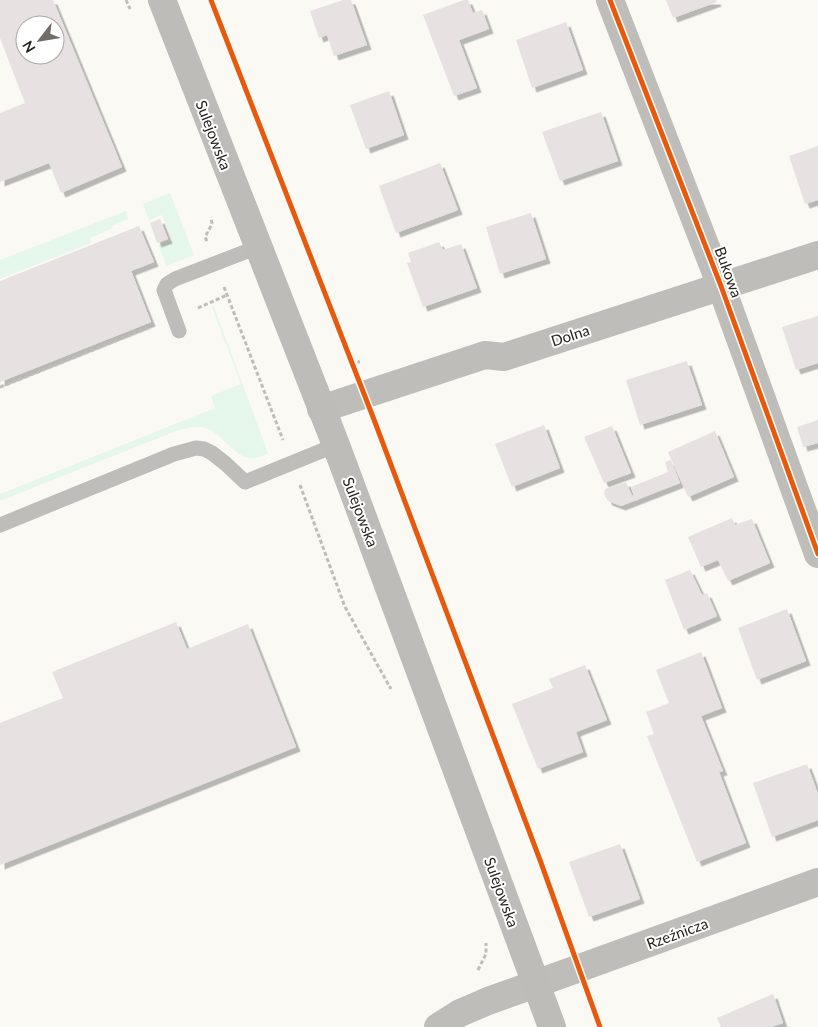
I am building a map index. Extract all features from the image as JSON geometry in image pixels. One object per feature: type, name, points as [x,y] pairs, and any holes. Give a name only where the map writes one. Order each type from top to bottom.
[{"type":"main road","name":"Sulejowska","points":[[162,0],[336,445],[552,1027]]},
{"type":"street","name":"Bukowa","points":[[610,0],[721,286],[818,554]]},
{"type":"street","name":"Dolna","points":[[321,409],[485,355],[504,356],[818,255]]},
{"type":"street","name":"Rzeźnicza","points":[[438,1027],[471,1008],[818,882]]},
{"type":"lane","points":[[177,324],[164,290],[167,284],[175,279],[258,247]]},
{"type":"lane","points":[[0,525],[190,449],[204,449],[212,453],[245,482],[336,445]]},
{"type":"path","points":[[0,387],[177,324],[227,295]]},
{"type":"path","points":[[351,361],[365,363]]},
{"type":"green space","points":[[170,193],[194,255],[167,266],[158,245],[172,240],[162,215],[149,220],[143,204]]},
{"type":"green space","points":[[126,211],[128,219],[90,238],[91,243],[0,279],[0,260]]},
{"type":"green space","points":[[212,307],[214,307],[268,453],[257,458],[248,458],[241,455],[211,431],[202,427],[189,428],[176,431],[0,501],[0,494],[215,408],[211,396],[241,384]]},
{"type":"building","points":[[0,0],[53,0],[59,15],[15,15],[15,65],[65,65],[65,29],[122,167],[61,193],[49,163],[0,182],[0,113],[25,103],[0,38]]},
{"type":"building","points":[[343,0],[351,0],[367,45],[334,56],[327,35],[319,38],[310,11]]},
{"type":"building","points":[[468,0],[473,13],[482,10],[489,29],[459,40],[477,88],[454,96],[423,15]]},
{"type":"building","points":[[666,0],[716,0],[717,2],[673,18]]},
{"type":"building","points":[[566,22],[583,70],[532,88],[516,40]]},
{"type":"building","points":[[389,91],[404,135],[366,149],[350,105]]},
{"type":"building","points":[[601,112],[618,161],[560,181],[542,132]]},
{"type":"building","points":[[818,146],[818,200],[805,204],[789,156]]},
{"type":"building","points":[[440,163],[458,210],[396,233],[379,186]]},
{"type":"building","points":[[531,213],[546,259],[500,274],[486,227]]},
{"type":"building","points":[[160,219],[168,239],[157,243],[150,223]]},
{"type":"building","points":[[139,226],[154,262],[131,271],[151,322],[0,382],[0,281]]},
{"type":"building","points":[[439,242],[443,250],[461,244],[477,288],[423,307],[407,263],[411,262],[408,253]]},
{"type":"building","points":[[818,316],[818,363],[796,370],[782,327]]},
{"type":"building","points":[[687,361],[702,405],[640,425],[626,380]]},
{"type":"building","points":[[818,420],[818,443],[803,447],[797,427]]},
{"type":"building","points":[[544,425],[560,468],[512,487],[495,444]]},
{"type":"building","points":[[612,426],[631,473],[604,483],[584,437]]},
{"type":"building","points":[[715,431],[734,477],[688,497],[668,452]]},
{"type":"building","points":[[671,460],[680,483],[621,506],[608,501],[604,494],[605,489],[626,482],[632,496],[634,495],[631,487],[668,472],[665,462]]},
{"type":"building","points":[[732,518],[735,525],[752,519],[770,563],[728,581],[718,560],[701,567],[688,537]]},
{"type":"building","points":[[690,570],[702,595],[707,593],[717,616],[684,630],[665,580]]},
{"type":"building","points":[[787,609],[806,661],[757,680],[738,628]]},
{"type":"building","points":[[176,622],[187,649],[248,624],[296,747],[0,865],[0,723],[63,698],[52,672]]},
{"type":"building","points":[[701,652],[722,708],[701,716],[723,771],[719,772],[746,843],[697,862],[647,736],[654,734],[646,712],[669,703],[656,670]]},
{"type":"building","points":[[585,665],[607,720],[576,732],[583,752],[538,769],[512,704],[553,688],[549,679]]},
{"type":"building","points":[[807,764],[818,794],[818,820],[772,837],[753,783]]},
{"type":"building","points":[[620,844],[640,899],[589,917],[569,862]]},
{"type":"building","points":[[773,994],[783,1023],[771,1027],[721,1027],[717,1018]]},
{"type":"cycle path","points":[[211,0],[373,417],[540,860],[600,1027]]},
{"type":"cycle path","points":[[610,0],[721,286],[818,554]]}]
